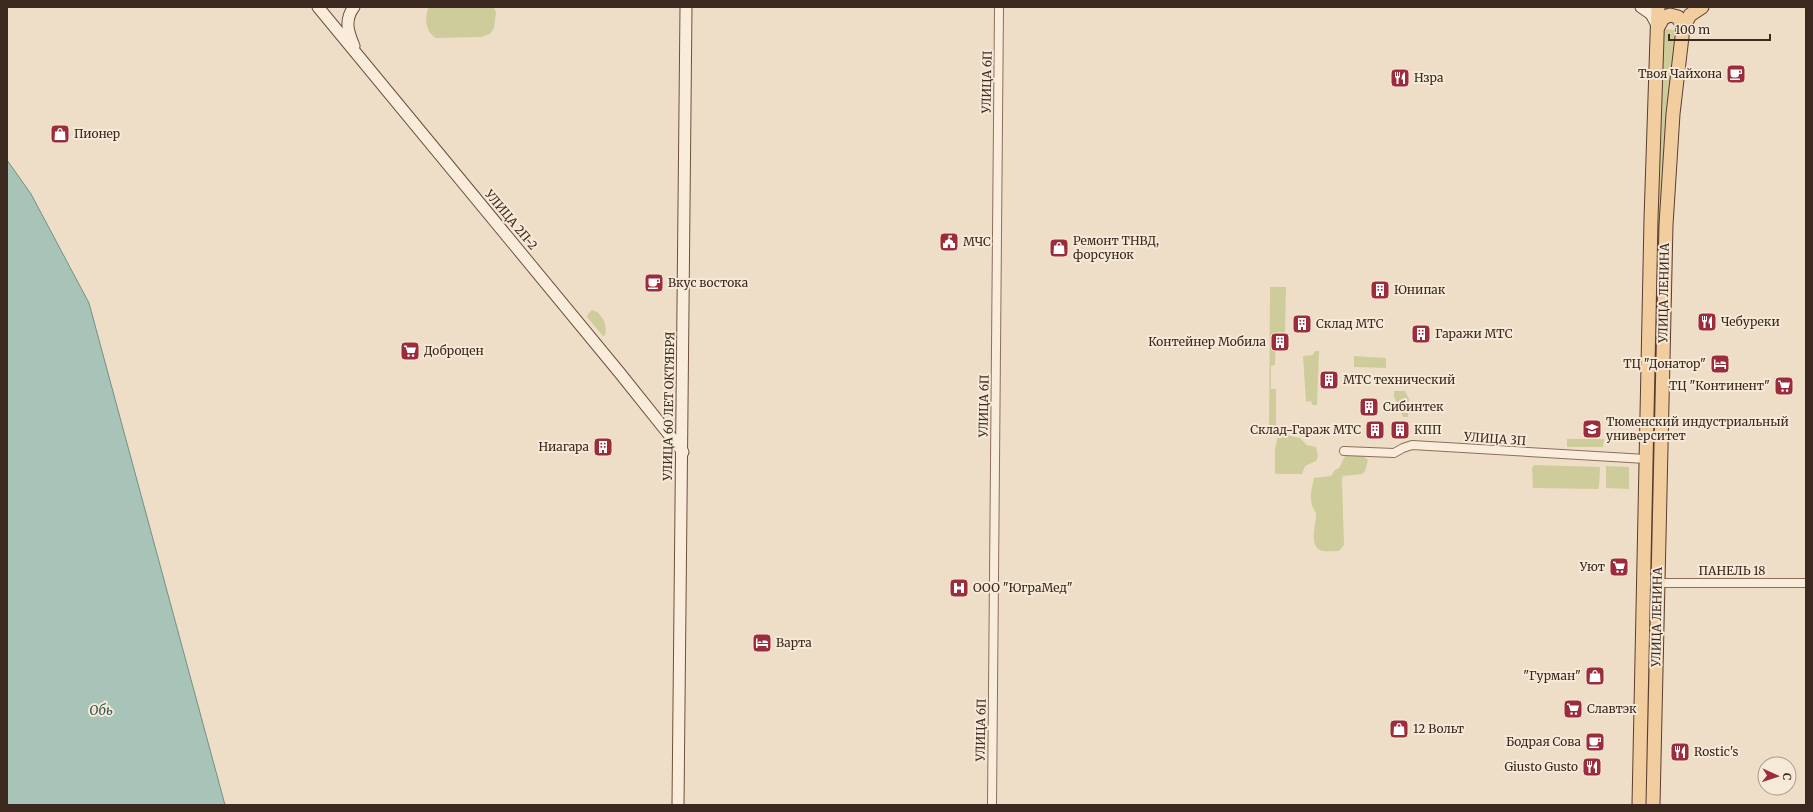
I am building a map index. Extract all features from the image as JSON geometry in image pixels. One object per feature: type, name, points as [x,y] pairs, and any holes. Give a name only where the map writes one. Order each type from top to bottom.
[{"type":"main road","points":[[354,7],[348,18],[347,26],[360,59]]},
{"type":"main road","name":"УЛИЦА 60 ЛЕТ ОКТЯБРЯ","points":[[678,805],[683,452],[686,7]]},
{"type":"main road","points":[[1640,7],[1651,14],[1658,27]]},
{"type":"main road","name":"УЛИЦА ЛЕНИНА","points":[[1639,805],[1648,334],[1658,7]]},
{"type":"main road","name":"УЛИЦА ЛЕНИНА","points":[[1653,805],[1664,334],[1672,114],[1683,28],[1690,15],[1702,7]]},
{"type":"main road","name":"УЛИЦА 2П-2","points":[[322,9],[360,59],[542,277],[683,452]]},
{"type":"main road","points":[[1658,27],[1663,18],[1670,15],[1678,17],[1683,28]]},
{"type":"main road","points":[[1648,334],[1664,334]]},
{"type":"street","name":"УЛИЦА 6П","points":[[992,805],[999,7]]},
{"type":"street","name":"УЛИЦА 3П","points":[[1344,451],[1394,453],[1412,445],[1646,459]]},
{"type":"street","name":"ПАНЕЛЬ 18","points":[[1644,582],[1806,583]]},
{"type":"shaded area","points":[[429,7],[494,7],[496,13],[494,28],[490,34],[481,37],[436,38],[432,35],[426,24],[426,15]]},
{"type":"shaded area","points":[[1664,29],[1676,30],[1665,134],[1661,223],[1656,223]]},
{"type":"shaded area","points":[[1656,227],[1660,227],[1658,326],[1654,326]]},
{"type":"shaded area","points":[[1270,287],[1286,287],[1285,332],[1276,333],[1275,365],[1271,366],[1271,389],[1276,389],[1276,426],[1269,426]]},
{"type":"shaded area","points":[[592,310],[599,313],[605,324],[606,331],[605,335],[603,336],[587,317]]},
{"type":"shaded area","points":[[1654,343],[1657,343],[1653,573],[1650,573]]},
{"type":"shaded area","points":[[1315,351],[1319,351],[1317,405],[1312,405],[1311,401],[1306,402],[1303,356],[1313,355]]},
{"type":"shaded area","points":[[1354,356],[1386,358],[1386,368],[1354,367]]},
{"type":"shaded area","points":[[1394,391],[1405,391],[1409,399],[1408,417],[1403,417],[1394,397]]},
{"type":"shaded area","points":[[1282,434],[1300,438],[1307,445],[1316,447],[1318,456],[1316,461],[1305,466],[1302,474],[1275,473],[1275,450],[1278,435]]},
{"type":"shaded area","points":[[1567,439],[1604,439],[1603,447],[1567,447]]},
{"type":"shaded area","points":[[1345,456],[1363,456],[1368,460],[1365,471],[1362,474],[1343,476],[1344,545],[1339,551],[1323,551],[1318,549],[1314,540],[1316,513],[1313,509],[1311,496],[1314,478],[1331,476],[1335,470],[1339,468]]},
{"type":"shaded area","points":[[1534,465],[1600,467],[1599,487],[1598,489],[1533,488],[1532,468]]},
{"type":"shaded area","points":[[1606,466],[1629,467],[1629,489],[1606,488]]},
{"type":"water","name":"Обь","points":[[7,160],[31,194],[89,303],[225,805],[7,805]]},
{"type":"place","name":"Твоя Чайхона","points":[[1736,74]]},
{"type":"place","name":"Нзра","points":[[1400,78]]},
{"type":"place","name":"Пионер","points":[[60,134]]},
{"type":"place","name":"МЧС","points":[[949,242]]},
{"type":"place","name":"Ремонт ТНВД, форсунок","points":[[1059,248]]},
{"type":"place","name":"Вкус востока","points":[[654,283]]},
{"type":"place","name":"Юнипак","points":[[1380,290]]},
{"type":"place","name":"Чебуреки","points":[[1707,322]]},
{"type":"place","name":"Склад МТС","points":[[1302,324]]},
{"type":"place","name":"Гаражи МТС","points":[[1421,334]]},
{"type":"place","name":"Контейнер Мобила","points":[[1280,342]]},
{"type":"place","name":"Доброцен","points":[[410,351]]},
{"type":"place","name":"ТЦ \"Донатор\"","points":[[1720,364]]},
{"type":"place","name":"МТС технический","points":[[1329,380]]},
{"type":"place","name":"ТЦ \"Континент\"","points":[[1784,386]]},
{"type":"place","name":"Сибинтек","points":[[1369,407]]},
{"type":"place","name":"Тюменский индустриальный университет","points":[[1592,429]]},
{"type":"place","name":"Склад-Гараж МТС","points":[[1375,430]]},
{"type":"place","name":"КПП","points":[[1400,430]]},
{"type":"place","name":"Ниагара","points":[[603,447]]},
{"type":"place","name":"Уют","points":[[1619,567]]},
{"type":"place","name":"ООО \"ЮграМед\"","points":[[959,588]]},
{"type":"place","name":"Варта","points":[[762,643]]},
{"type":"place","name":"\"Гурман\"","points":[[1595,676]]},
{"type":"place","name":"Славтэк","points":[[1573,709]]},
{"type":"place","name":"12 Вольт","points":[[1399,729]]},
{"type":"place","name":"Бодрая Сова","points":[[1595,742]]},
{"type":"place","name":"Rostic's","points":[[1680,752]]},
{"type":"place","name":"Giusto Gusto","points":[[1592,767]]}]
